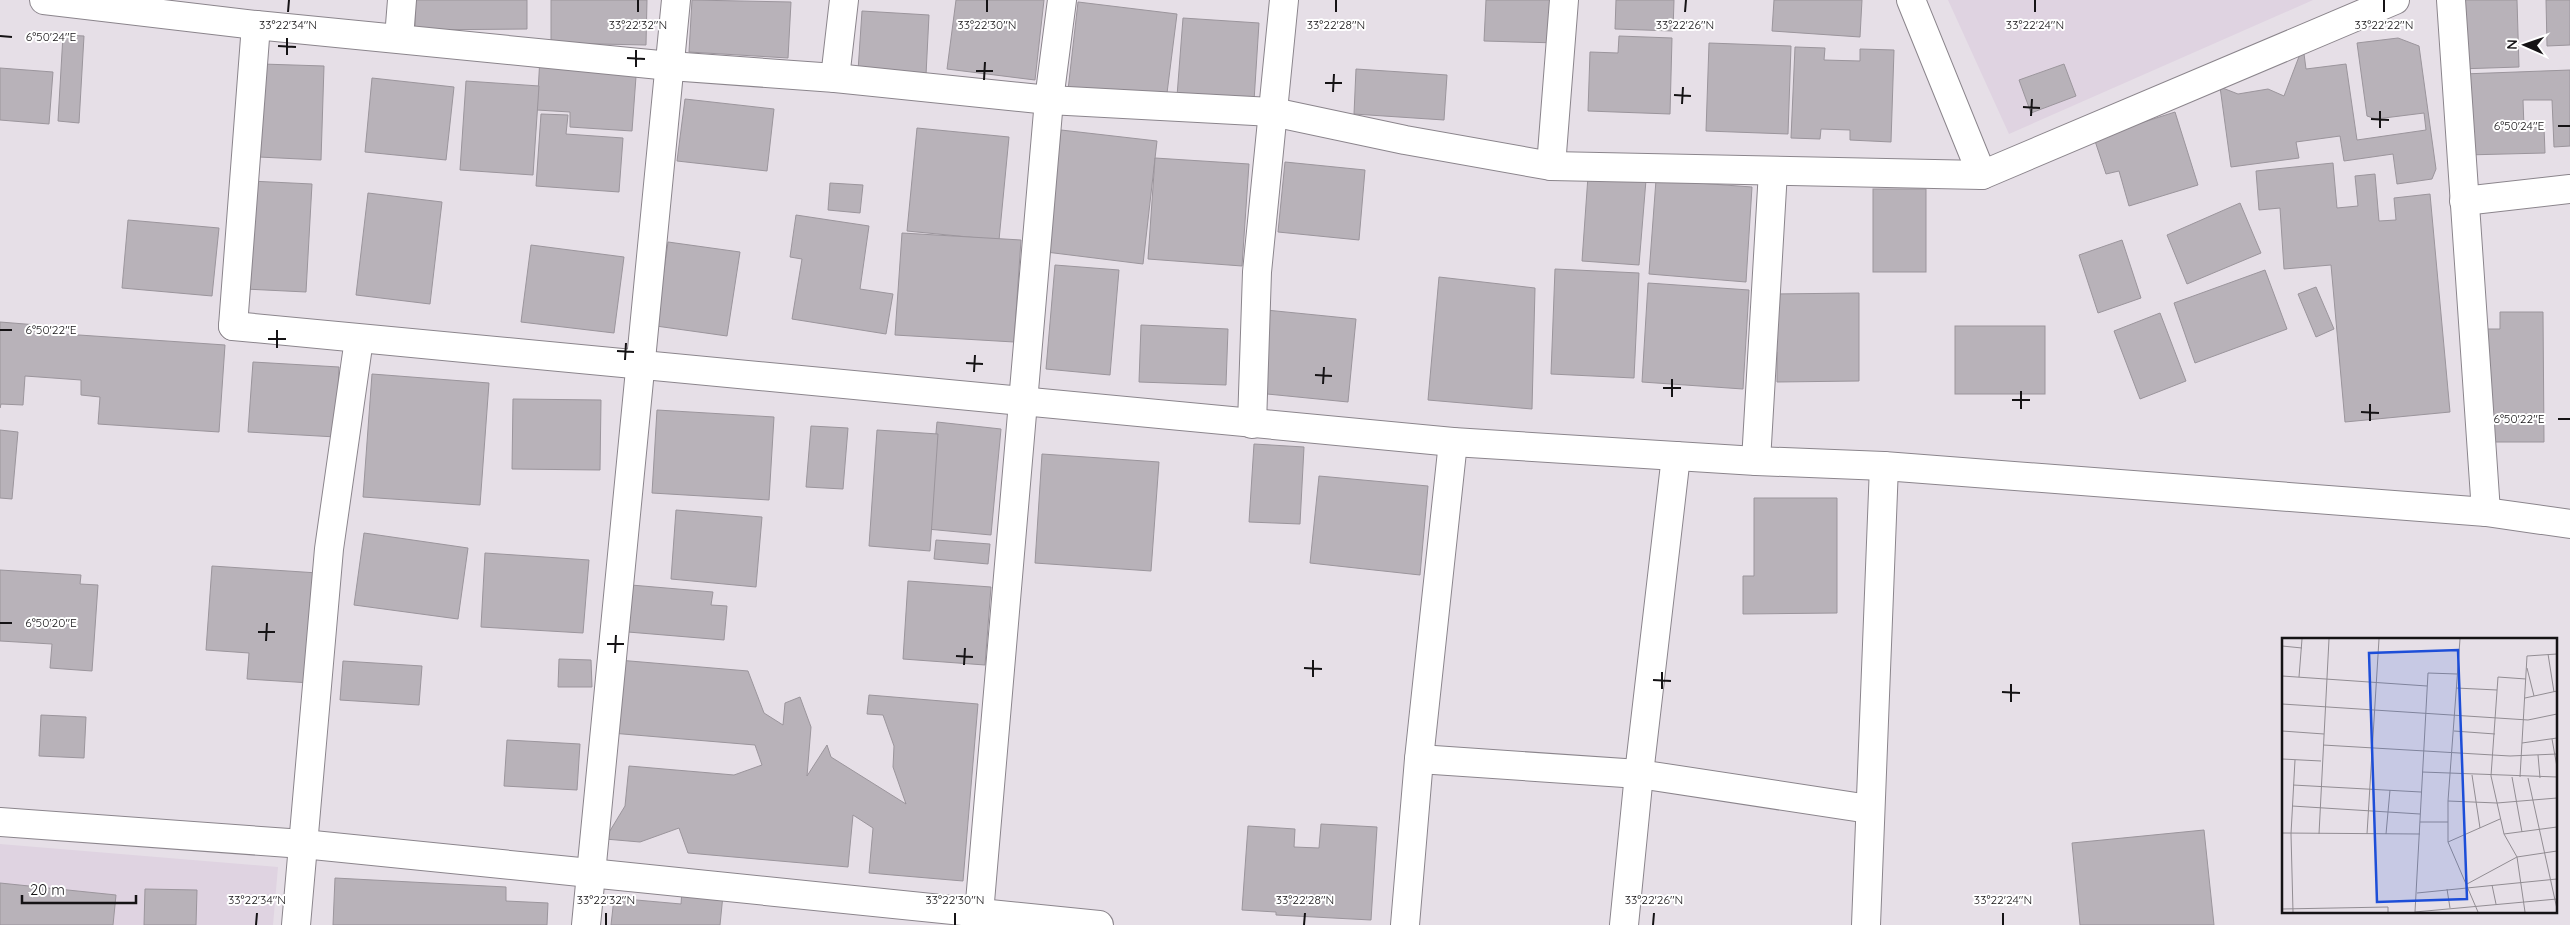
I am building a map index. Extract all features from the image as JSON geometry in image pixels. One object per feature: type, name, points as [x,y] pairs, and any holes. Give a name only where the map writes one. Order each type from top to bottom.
[{"type":"street","points":[[44,0],[256,25],[670,66],[836,78],[1049,100],[1272,112],[1405,140],[1551,166],[1982,175],[2395,0]]},
{"type":"street","points":[[399,38],[402,0]]},
{"type":"street","points":[[586,925],[676,0]]},
{"type":"street","points":[[836,78],[844,0]]},
{"type":"street","points":[[978,919],[1049,100],[1062,0]]},
{"type":"street","points":[[1252,424],[1257,272],[1284,0]]},
{"type":"street","points":[[1551,166],[1564,0]]},
{"type":"street","points":[[1911,0],[1982,175]]},
{"type":"street","points":[[2451,0],[2486,512]]},
{"type":"street","points":[[256,25],[233,326],[1453,442],[1756,461],[1884,466],[2486,512],[2570,524]]},
{"type":"street","points":[[1756,461],[1773,171]]},
{"type":"street","points":[[2464,201],[2570,189]]},
{"type":"street","points":[[296,925],[329,548],[359,339]]},
{"type":"street","points":[[1405,925],[1419,759],[1453,442]]},
{"type":"street","points":[[1624,925],[1638,774],[1676,456]]},
{"type":"street","points":[[1866,925],[1869,809],[1884,466]]},
{"type":"street","points":[[1419,759],[1638,774],[1869,809]]},
{"type":"street","points":[[0,822],[303,844],[590,873],[978,919],[1099,925]]},
{"type":"shaded area","points":[[1948,0],[2313,0],[2009,134]]},
{"type":"shaded area","points":[[0,844],[278,867],[273,925],[0,925]]},
{"type":"building","points":[[415,0],[527,0],[527,29],[415,30]]},
{"type":"building","points":[[551,0],[647,0],[646,45],[551,43]]},
{"type":"building","points":[[692,0],[791,2],[788,58],[689,52]]},
{"type":"building","points":[[956,0],[1044,0],[1035,80],[947,69]]},
{"type":"building","points":[[1486,0],[1559,0],[1558,43],[1484,41]]},
{"type":"building","points":[[1616,0],[1674,0],[1673,31],[1615,29]]},
{"type":"building","points":[[1774,0],[1862,0],[1860,37],[1772,31]]},
{"type":"building","points":[[2457,0],[2517,0],[2519,67],[2458,69]]},
{"type":"building","points":[[2546,0],[2570,0],[2570,45],[2547,46]]},
{"type":"building","points":[[1078,2],[1177,14],[1166,101],[1068,90]]},
{"type":"building","points":[[862,11],[929,15],[926,75],[858,71]]},
{"type":"building","points":[[1183,18],[1259,23],[1254,101],[1177,96]]},
{"type":"building","points":[[63,35],[84,36],[79,123],[58,121]]},
{"type":"building","points":[[1619,36],[1672,38],[1670,114],[1588,111],[1590,52],[1618,53]]},
{"type":"building","points":[[2398,38],[2419,46],[2436,169],[2432,179],[2397,184],[2393,154],[2344,161],[2340,136],[2296,142],[2299,158],[2231,167],[2220,87],[2238,94],[2268,89],[2284,96],[2303,46],[2306,69],[2346,64],[2357,140],[2426,130],[2424,113],[2376,119],[2367,116],[2357,43]]},
{"type":"building","points":[[1709,43],[1791,46],[1788,134],[1706,131]]},
{"type":"building","points":[[1795,47],[1825,48],[1824,60],[1860,61],[1860,49],[1894,50],[1891,142],[1850,140],[1850,130],[1821,129],[1820,139],[1791,138]]},
{"type":"building","points":[[540,57],[637,63],[632,131],[570,127],[570,112],[537,110]]},
{"type":"building","points":[[262,64],[324,66],[321,160],[259,157]]},
{"type":"building","points":[[2064,64],[2076,96],[2031,113],[2019,80]]},
{"type":"building","points":[[0,68],[53,72],[49,124],[0,120]]},
{"type":"building","points":[[1356,69],[1447,75],[1444,120],[1354,114]]},
{"type":"building","points":[[2570,70],[2570,146],[2554,147],[2552,100],[2523,100],[2524,128],[2544,127],[2545,153],[2465,155],[2463,74]]},
{"type":"building","points":[[372,78],[454,87],[446,160],[365,152]]},
{"type":"building","points":[[466,81],[539,86],[533,175],[460,170]]},
{"type":"building","points":[[685,99],[774,109],[767,171],[677,161]]},
{"type":"building","points":[[2175,112],[2198,185],[2129,206],[2119,171],[2106,174],[2094,138]]},
{"type":"building","points":[[541,114],[568,115],[566,134],[623,138],[619,192],[536,186]]},
{"type":"building","points":[[917,128],[1009,137],[999,240],[907,231]]},
{"type":"building","points":[[1061,130],[1157,141],[1143,264],[1046,252]]},
{"type":"building","points":[[1155,158],[1249,164],[1242,266],[1148,259]]},
{"type":"building","points":[[1285,162],[1365,170],[1359,240],[1278,232]]},
{"type":"building","points":[[2333,163],[2337,208],[2358,206],[2355,176],[2375,174],[2379,221],[2396,220],[2394,198],[2430,194],[2450,412],[2345,422],[2331,265],[2284,269],[2280,208],[2259,210],[2256,171]]},
{"type":"building","points":[[1588,176],[1646,180],[1639,265],[1582,261]]},
{"type":"building","points":[[1656,180],[1752,187],[1746,282],[1649,274]]},
{"type":"building","points":[[250,181],[312,184],[306,292],[245,289]]},
{"type":"building","points":[[830,183],[863,185],[860,213],[828,210]]},
{"type":"building","points":[[1873,189],[1926,189],[1926,272],[1873,272]]},
{"type":"building","points":[[368,193],[442,202],[430,304],[356,295]]},
{"type":"building","points":[[2240,203],[2261,253],[2187,284],[2167,235]]},
{"type":"building","points":[[796,215],[869,226],[860,289],[893,294],[886,334],[792,319],[802,259],[790,257]]},
{"type":"building","points":[[128,220],[219,228],[212,296],[122,288]]},
{"type":"building","points":[[902,233],[1021,240],[1014,342],[895,335]]},
{"type":"building","points":[[2122,240],[2141,298],[2098,313],[2079,255]]},
{"type":"building","points":[[668,242],[740,252],[727,336],[656,326]]},
{"type":"building","points":[[531,245],[624,257],[614,333],[521,322]]},
{"type":"building","points":[[1055,265],[1119,270],[1110,375],[1046,369]]},
{"type":"building","points":[[1555,269],[1639,273],[1634,378],[1551,374]]},
{"type":"building","points":[[2265,270],[2287,329],[2195,363],[2174,303]]},
{"type":"building","points":[[1439,277],[1535,288],[1532,409],[1428,400]]},
{"type":"building","points":[[1648,283],[1749,290],[1743,389],[1642,382]]},
{"type":"building","points":[[2316,287],[2334,329],[2316,337],[2298,294]]},
{"type":"building","points":[[1859,293],[1859,381],[1777,382],[1777,352],[1772,352],[1772,294]]},
{"type":"building","points":[[1266,310],[1356,319],[1348,402],[1257,393]]},
{"type":"building","points":[[2500,312],[2543,312],[2544,442],[2478,442],[2477,329],[2500,329]]},
{"type":"building","points":[[2160,313],[2186,381],[2140,399],[2114,331]]},
{"type":"building","points":[[0,322],[50,326],[50,333],[225,345],[219,432],[98,424],[100,397],[81,395],[81,380],[25,376],[23,405],[1,404],[0,408]]},
{"type":"building","points":[[1141,325],[1228,329],[1226,385],[1139,382]]},
{"type":"building","points":[[1955,326],[2045,326],[2045,394],[1955,394]]},
{"type":"building","points":[[253,362],[339,367],[336,437],[248,432]]},
{"type":"building","points":[[372,374],[489,383],[480,505],[363,497]]},
{"type":"building","points":[[513,399],[601,400],[600,470],[512,469]]},
{"type":"building","points":[[657,410],[774,417],[769,500],[652,493]]},
{"type":"building","points":[[937,422],[1001,429],[991,535],[927,529]]},
{"type":"building","points":[[811,426],[848,428],[843,489],[806,487]]},
{"type":"building","points":[[0,430],[18,432],[12,499],[0,498]]},
{"type":"building","points":[[877,430],[938,434],[930,551],[869,546]]},
{"type":"building","points":[[1254,444],[1304,447],[1300,524],[1249,522]]},
{"type":"building","points":[[1042,454],[1159,462],[1151,571],[1035,563]]},
{"type":"building","points":[[1319,476],[1428,486],[1420,575],[1310,563]]},
{"type":"building","points":[[1754,498],[1837,498],[1837,613],[1743,614],[1743,576],[1754,576]]},
{"type":"building","points":[[676,510],[762,517],[756,587],[671,579]]},
{"type":"building","points":[[364,533],[468,548],[458,619],[354,605]]},
{"type":"building","points":[[936,540],[990,544],[988,564],[934,559]]},
{"type":"building","points":[[485,553],[589,560],[583,633],[481,627]]},
{"type":"building","points":[[212,566],[318,573],[311,683],[247,679],[249,653],[206,650]]},
{"type":"building","points":[[0,570],[81,575],[80,584],[98,585],[92,671],[50,668],[52,644],[0,641]]},
{"type":"building","points":[[908,581],[991,587],[985,665],[903,659]]},
{"type":"building","points":[[631,585],[713,592],[711,605],[727,606],[724,640],[628,632]]},
{"type":"building","points":[[559,659],[591,660],[592,687],[558,687]]},
{"type":"building","points":[[618,660],[748,671],[764,713],[783,725],[785,703],[800,697],[811,727],[807,776],[827,745],[831,757],[906,804],[893,767],[894,746],[883,715],[867,714],[869,695],[978,704],[963,881],[869,873],[873,828],[853,815],[848,867],[688,853],[679,828],[640,842],[605,839],[625,806],[629,766],[734,775],[762,765],[755,745],[611,733]]},
{"type":"building","points":[[343,661],[422,666],[419,705],[340,700]]},
{"type":"building","points":[[41,715],[86,717],[84,758],[39,756]]},
{"type":"building","points":[[507,740],[580,744],[577,790],[504,786]]},
{"type":"building","points":[[1321,824],[1377,827],[1371,920],[1276,915],[1276,912],[1242,910],[1248,826],[1295,829],[1294,847],[1319,848]]},
{"type":"building","points":[[2204,830],[2214,925],[2080,925],[2072,843]]},
{"type":"building","points":[[335,878],[506,887],[506,901],[548,903],[547,925],[333,925]]},
{"type":"building","points":[[0,883],[116,895],[113,925],[0,925]]},
{"type":"building","points":[[145,889],[197,890],[196,925],[144,925]]},
{"type":"building","points":[[682,891],[723,895],[720,925],[611,925],[614,898],[681,904]]}]
